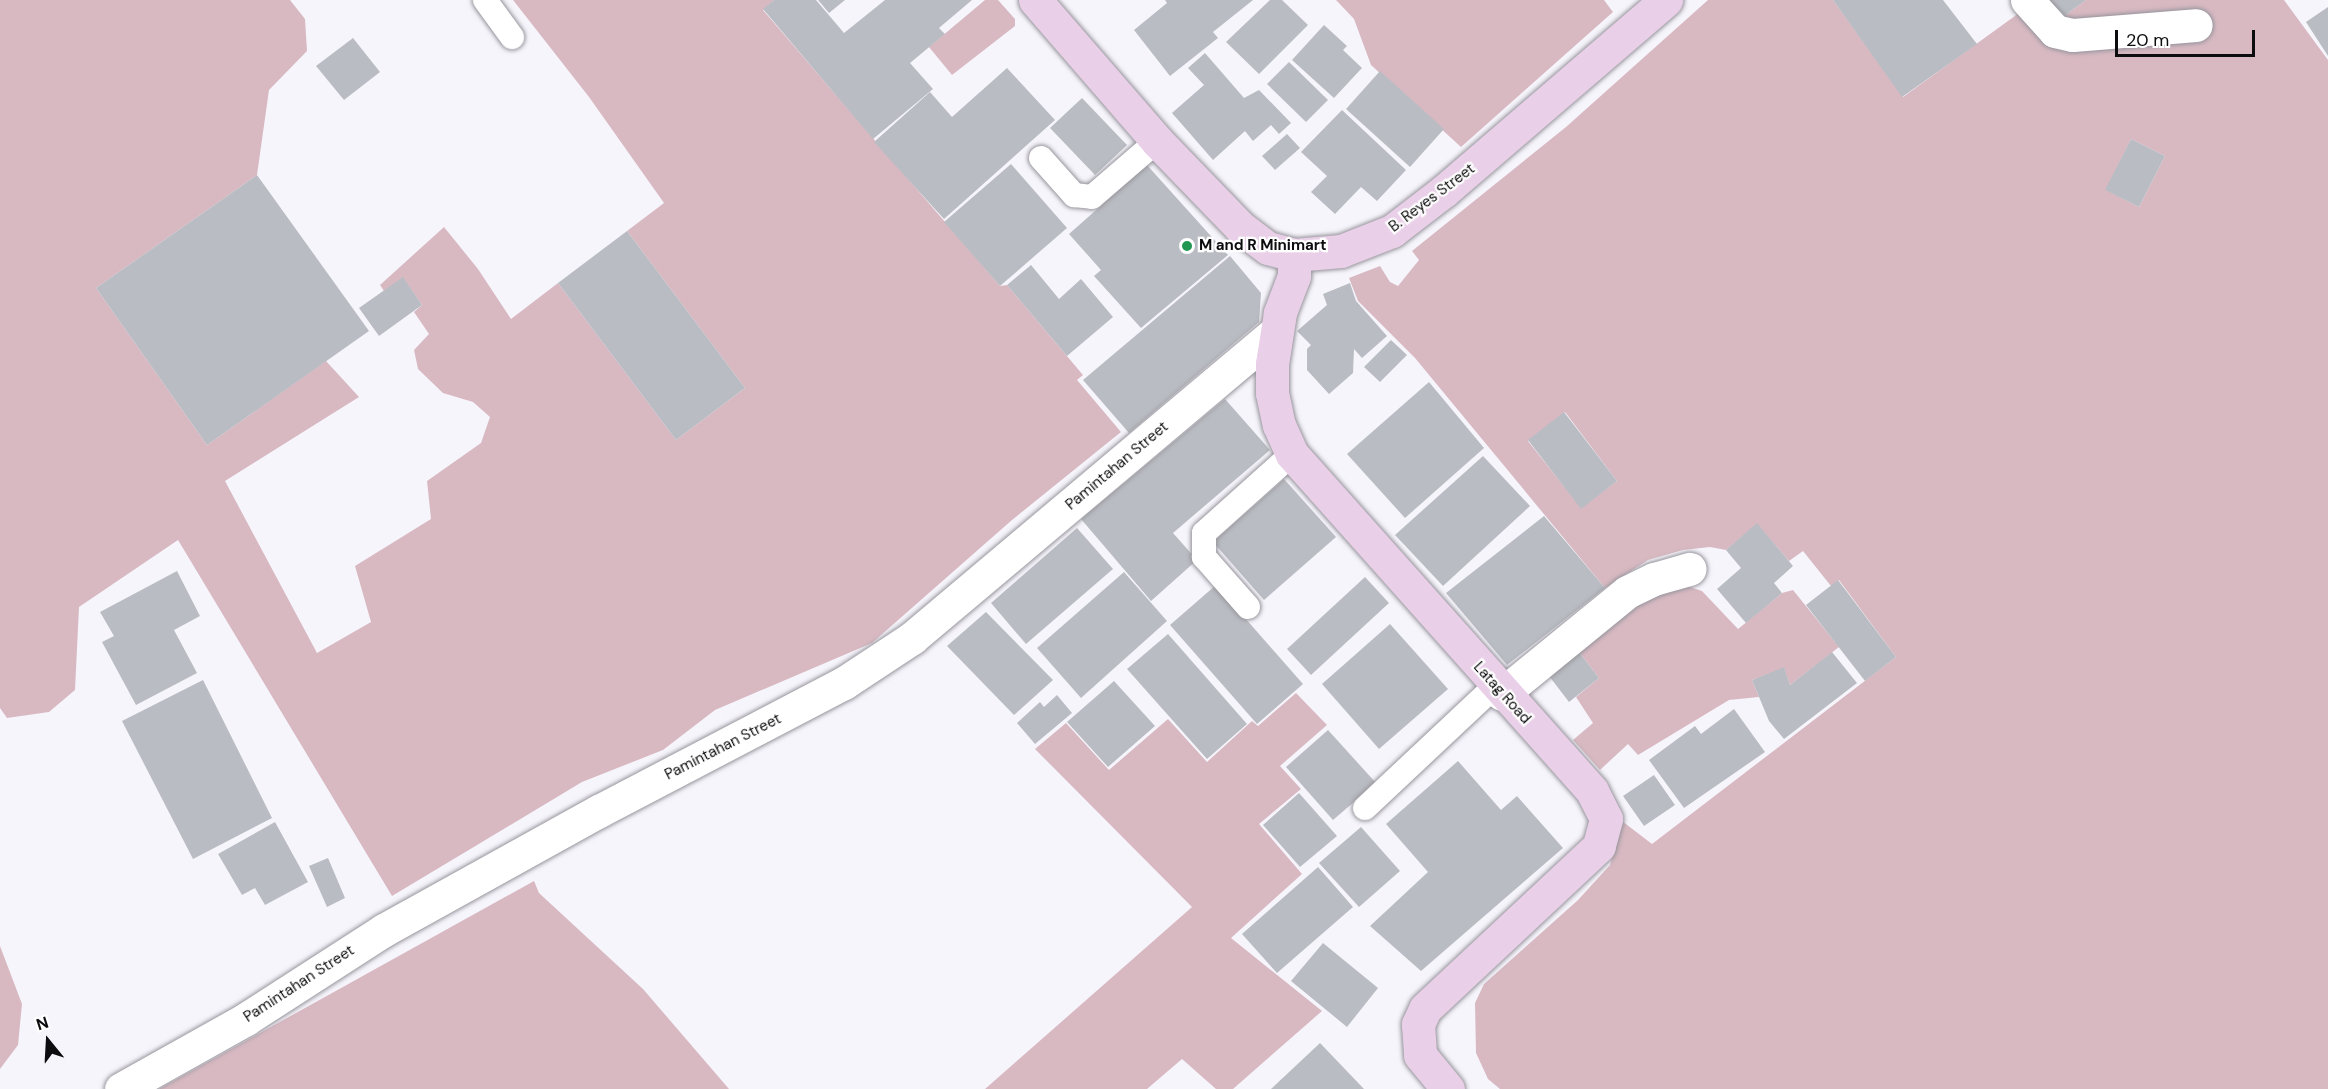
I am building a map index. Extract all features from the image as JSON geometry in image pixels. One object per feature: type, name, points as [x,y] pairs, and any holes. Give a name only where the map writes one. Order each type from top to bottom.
[{"type":"street","name":"B. Reyes Street","points":[[1035,0],[1157,141],[1258,242],[1294,255],[1341,251],[1392,231],[1444,191],[1666,0]]},
{"type":"street","points":[[2027,0],[2055,31],[2073,35],[2196,25]]},
{"type":"street","name":"Latag Road","points":[[1294,255],[1294,276],[1276,332],[1272,393],[1279,425],[1292,454],[1498,690],[1592,791],[1606,819],[1605,833],[1599,846],[1425,1009],[1418,1024],[1420,1054],[1448,1089]]},
{"type":"street","name":"Pamintahan Street","points":[[121,1089],[246,1019],[384,930],[598,811],[844,683],[912,638],[1276,332]]},
{"type":"street","points":[[1498,690],[1627,592],[1654,579],[1690,569]]},
{"type":"lane","points":[[485,0],[512,38]]},
{"type":"lane","points":[[1041,158],[1074,195],[1092,196],[1157,141]]},
{"type":"lane","points":[[1248,607],[1204,557],[1204,532],[1292,454]]},
{"type":"lane","points":[[1365,808],[1498,690]]},
{"type":"shaded area","points":[[0,0],[290,0],[305,19],[307,51],[269,90],[257,175],[96,288],[207,445],[326,361],[359,397],[225,481],[317,653],[371,622],[355,566],[431,519],[427,481],[481,443],[490,417],[473,402],[443,393],[418,369],[414,350],[429,334],[414,312],[422,305],[403,278],[384,291],[380,285],[444,227],[478,269],[511,319],[558,283],[676,440],[745,388],[627,231],[664,203],[589,97],[513,0],[774,0],[763,10],[1000,286],[1007,285],[1083,375],[1077,380],[1121,432],[1012,520],[872,643],[715,710],[663,750],[582,782],[392,896],[178,540],[79,607],[75,690],[49,712],[7,718],[0,708]]},
{"type":"shaded area","points":[[985,0],[998,0],[1015,19],[1015,26],[952,75],[929,47]]},
{"type":"shaded area","points":[[1336,0],[1604,0],[1613,12],[1461,147],[1371,65],[1354,19]]},
{"type":"shaded area","points":[[1708,0],[1833,0],[1903,97],[2019,13],[2056,22],[2086,0],[2284,0],[2328,60],[2328,1089],[1500,1089],[1488,1079],[1476,1053],[1475,1003],[1484,984],[1578,900],[1610,865],[1622,821],[1652,844],[1896,657],[1839,580],[1831,586],[1803,551],[1789,561],[1757,524],[1726,550],[1710,547],[1683,550],[1648,560],[1605,588],[1415,358],[1358,301],[1349,278],[1380,266],[1390,282],[1398,286],[1419,260],[1412,251],[1566,127]],"holes":[[[2131,139],[2165,156],[2139,207],[2106,190]],[[1565,412],[1617,481],[1581,508],[1528,441]]]},
{"type":"shaded area","points":[[1687,586],[1702,591],[1738,629],[1782,593],[1793,590],[1839,647],[1790,685],[1784,668],[1752,680],[1759,697],[1729,700],[1638,755],[1628,744],[1600,770],[1573,740],[1593,723],[1576,697],[1599,678],[1576,648],[1612,615],[1659,592]]},
{"type":"shaded area","points":[[1296,693],[1327,725],[1280,766],[1301,789],[1259,824],[1302,874],[1231,938],[1322,1011],[1233,1089],[1216,1089],[1182,1059],[1147,1089],[985,1089],[1192,907],[1035,749],[1066,723],[1109,770],[1168,719],[1207,762],[1252,721],[1258,726]]},
{"type":"shaded area","points":[[534,881],[539,893],[643,989],[729,1089],[159,1089]]},
{"type":"shaded area","points":[[0,946],[22,1004],[18,1045],[0,1069]]},
{"type":"building","points":[[774,0],[816,0],[844,33],[885,0],[972,0],[939,28],[945,34],[910,63],[933,89],[873,139],[763,9]]},
{"type":"building","points":[[818,0],[845,0],[829,13]]},
{"type":"building","points":[[1165,0],[1253,0],[1213,32],[1218,38],[1170,76],[1134,30],[1167,3]]},
{"type":"building","points":[[1270,0],[1282,0],[1308,25],[1259,74],[1226,42]]},
{"type":"building","points":[[1833,0],[1943,0],[1977,44],[1902,97]]},
{"type":"building","points":[[2039,0],[2086,0],[2056,22]]},
{"type":"building","points":[[2328,7],[2328,56],[2306,22]]},
{"type":"building","points":[[1324,25],[1347,46],[1343,50],[1362,68],[1334,98],[1292,60]]},
{"type":"building","points":[[353,38],[380,72],[344,100],[316,66]]},
{"type":"building","points":[[1205,53],[1244,98],[1259,90],[1291,123],[1279,134],[1271,125],[1253,141],[1245,131],[1213,160],[1172,113],[1204,85],[1188,68]]},
{"type":"building","points":[[1289,62],[1328,100],[1306,122],[1267,84]]},
{"type":"building","points":[[1007,68],[1055,120],[944,219],[874,142],[930,92],[952,117]]},
{"type":"building","points":[[1380,71],[1444,129],[1410,167],[1346,109]]},
{"type":"building","points":[[1082,98],[1127,145],[1095,175],[1050,128]]},
{"type":"building","points":[[1342,110],[1406,170],[1377,201],[1361,187],[1335,214],[1311,192],[1327,176],[1301,152]]},
{"type":"building","points":[[1287,134],[1300,148],[1275,170],[1262,156]]},
{"type":"building","points":[[2131,139],[2165,156],[2139,207],[2105,190]]},
{"type":"building","points":[[1011,164],[1067,228],[1000,286],[944,222]]},
{"type":"building","points":[[1147,165],[1228,255],[1141,328],[1094,276],[1101,270],[1069,234]]},
{"type":"building","points":[[257,175],[369,331],[207,445],[96,288]]},
{"type":"building","points":[[627,231],[745,388],[676,440],[558,283]]},
{"type":"building","points":[[1230,256],[1261,293],[1259,322],[1129,433],[1083,380]]},
{"type":"building","points":[[1031,265],[1059,299],[1081,279],[1113,317],[1067,356],[1007,285]]},
{"type":"building","points":[[403,277],[422,305],[379,336],[359,308]]},
{"type":"building","points":[[1350,283],[1356,301],[1387,336],[1362,358],[1354,349],[1353,373],[1329,394],[1307,370],[1307,349],[1311,345],[1297,331],[1327,305],[1323,294]]},
{"type":"building","points":[[1391,340],[1407,355],[1380,382],[1364,367]]},
{"type":"building","points":[[1429,382],[1484,448],[1405,518],[1347,454]]},
{"type":"building","points":[[1225,399],[1270,450],[1173,533],[1197,560],[1151,601],[1081,519]]},
{"type":"building","points":[[1564,412],[1617,481],[1581,509],[1528,440]]},
{"type":"building","points":[[1483,456],[1530,506],[1443,586],[1395,535]]},
{"type":"building","points":[[1284,479],[1336,537],[1264,600],[1213,542]]},
{"type":"building","points":[[1544,516],[1605,588],[1507,665],[1446,593]]},
{"type":"building","points":[[1757,523],[1793,566],[1774,583],[1782,593],[1746,623],[1717,589],[1741,568],[1726,550]]},
{"type":"building","points":[[1077,528],[1113,569],[1026,644],[991,603]]},
{"type":"building","points":[[177,571],[200,616],[174,630],[197,673],[136,705],[102,642],[114,636],[100,612]]},
{"type":"building","points":[[1124,572],[1167,621],[1081,698],[1037,648]]},
{"type":"building","points":[[1365,577],[1389,603],[1311,675],[1287,649]]},
{"type":"building","points":[[1838,580],[1896,657],[1865,681],[1806,605]]},
{"type":"building","points":[[1216,585],[1303,684],[1257,724],[1170,625]]},
{"type":"building","points":[[986,612],[1053,680],[1014,715],[947,646]]},
{"type":"building","points":[[1390,624],[1448,689],[1379,749],[1322,684]]},
{"type":"building","points":[[1168,634],[1247,724],[1207,759],[1127,669]]},
{"type":"building","points":[[1576,648],[1599,678],[1569,702],[1546,672]]},
{"type":"building","points":[[1832,652],[1857,683],[1784,739],[1769,721],[1752,680],[1784,667],[1790,685]]},
{"type":"building","points":[[203,680],[272,818],[193,859],[122,721]]},
{"type":"building","points":[[1114,681],[1155,726],[1108,767],[1067,722]]},
{"type":"building","points":[[1057,695],[1072,713],[1035,744],[1017,723],[1040,702],[1044,707]]},
{"type":"building","points":[[1734,709],[1765,752],[1684,808],[1649,760],[1695,726],[1701,734]]},
{"type":"building","points":[[1328,730],[1376,783],[1333,820],[1286,767]]},
{"type":"building","points":[[1458,761],[1501,810],[1517,796],[1563,848],[1421,971],[1370,926],[1428,872],[1386,824]]},
{"type":"building","points":[[1654,775],[1675,805],[1644,826],[1623,796]]},
{"type":"building","points":[[1299,793],[1337,836],[1300,867],[1263,825]]},
{"type":"building","points":[[275,822],[308,882],[265,905],[255,888],[242,895],[218,854]]},
{"type":"building","points":[[1361,827],[1400,871],[1359,907],[1319,863]]},
{"type":"building","points":[[328,858],[345,898],[327,907],[309,866]]},
{"type":"building","points":[[1318,867],[1353,907],[1277,973],[1242,934]]},
{"type":"building","points":[[1323,943],[1378,988],[1347,1027],[1291,981]]},
{"type":"building","points":[[1320,1043],[1364,1089],[1271,1089]]},
{"type":"place","name":"M and R Minimart","points":[[1187,246]]}]
